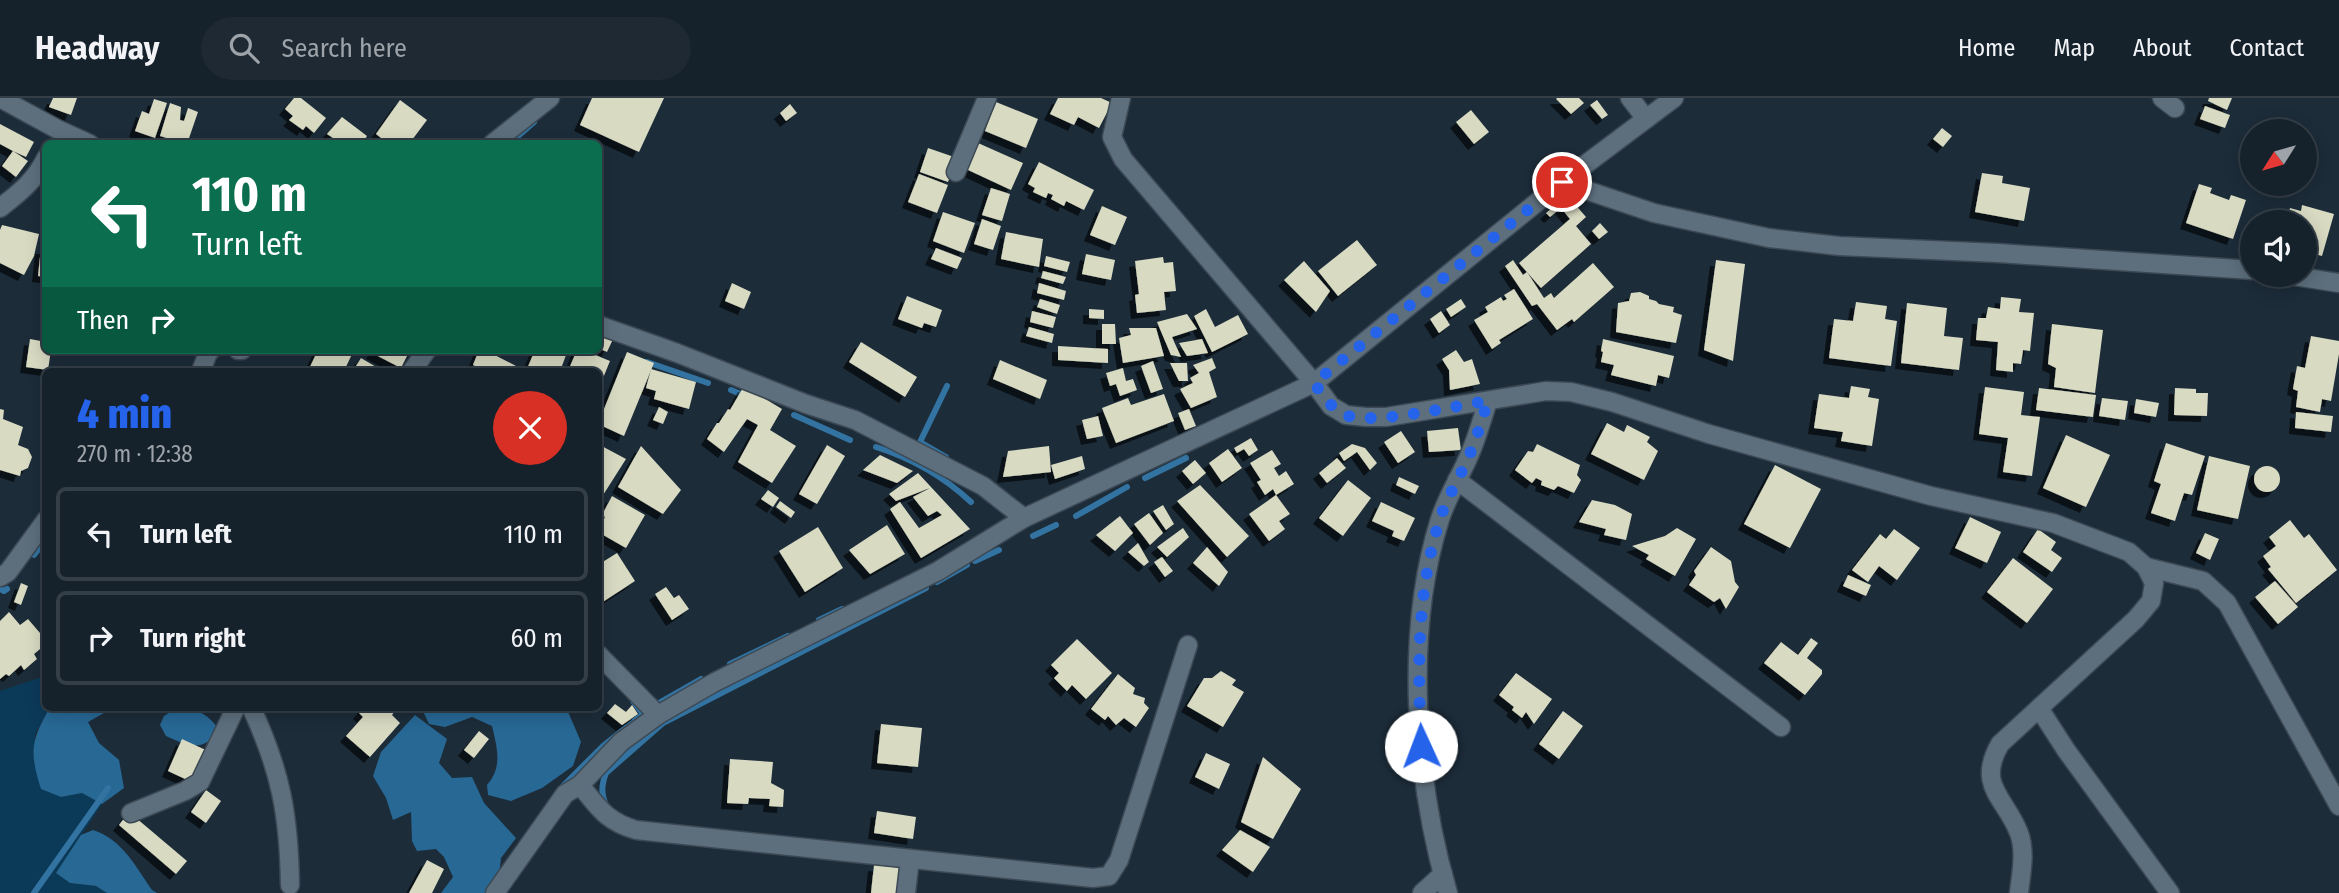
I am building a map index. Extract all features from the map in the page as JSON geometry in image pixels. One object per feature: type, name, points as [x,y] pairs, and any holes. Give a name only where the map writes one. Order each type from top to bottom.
[{"type":"street","points":[[0,98],[54,136],[72,140]]},
{"type":"street","points":[[497,140],[550,98]]},
{"type":"street","points":[[956,172],[987,98]]},
{"type":"street","points":[[1121,98],[1112,137],[1123,159],[1331,405],[1346,415],[1386,417],[1546,391],[1571,392],[1931,496],[2053,523],[2129,552],[2146,567],[2154,583],[2151,601],[2136,619],[2000,744],[1991,760],[1990,776],[1994,789],[2019,833],[2022,847],[2019,893]]},
{"type":"street","points":[[1630,98],[1646,120]]},
{"type":"street","points":[[495,893],[565,794],[580,785],[621,742],[658,715],[715,682],[938,570],[1024,518],[1314,383],[1562,182],[1674,98]]},
{"type":"street","points":[[0,208],[27,186],[42,166]]},
{"type":"street","points":[[1562,182],[1654,213],[1769,238],[1839,246],[1998,253],[2240,269]]},
{"type":"street","points":[[2317,280],[2339,284]]},
{"type":"street","points":[[602,326],[855,420],[983,486],[1024,518]]},
{"type":"street","points":[[1448,893],[1427,803],[1421,746],[1418,681],[1422,608],[1427,567],[1441,516],[1469,456],[1488,401]]},
{"type":"street","points":[[1457,480],[1781,727]]},
{"type":"street","points":[[0,577],[8,572],[42,525]]},
{"type":"street","points":[[2146,567],[2203,581],[2227,603],[2339,806]]},
{"type":"street","points":[[580,785],[618,825],[636,830],[1093,878],[1109,876],[1119,860],[1188,645]]},
{"type":"street","points":[[602,658],[658,715]]},
{"type":"street","points":[[2039,708],[2066,751],[2169,893]]},
{"type":"street","points":[[131,813],[200,782],[234,711]]},
{"type":"street","points":[[253,711],[268,743],[283,793],[289,840],[290,885]]},
{"type":"street","points":[[906,893],[910,859]]},
{"type":"street","points":[[1422,893],[1443,874]]},
{"type":"shaded area","points":[[42,677],[42,711],[48,711],[35,734],[34,765],[61,797],[82,793],[102,804],[56,873],[70,883],[96,886],[107,893],[0,893],[0,691]]},
{"type":"shaded area","points":[[48,711],[107,711],[88,722],[99,743],[119,760],[124,788],[102,804],[82,793],[61,797],[41,789],[34,755],[39,729]]},
{"type":"shaded area","points":[[172,711],[196,711],[212,721],[220,731],[201,745],[189,745],[166,736],[160,725],[164,716]]},
{"type":"shaded area","points":[[423,711],[568,711],[581,742],[573,766],[542,788],[511,801],[488,795],[487,785],[497,764],[492,726],[472,717],[445,727],[429,724]]},
{"type":"shaded area","points":[[415,715],[447,739],[439,763],[452,778],[472,777],[484,803],[516,838],[501,858],[498,885],[490,893],[441,893],[453,877],[444,857],[436,849],[417,851],[412,841],[411,812],[393,820],[386,798],[373,776],[381,752]]},
{"type":"shaded area","points":[[93,830],[120,847],[157,893],[107,893],[96,886],[70,883],[56,873],[81,835]]},
{"type":"building","points":[[53,98],[77,98],[71,115],[49,107]]},
{"type":"building","points":[[294,98],[301,98],[326,118],[314,133],[306,126],[303,130],[289,120],[293,116],[285,109]]},
{"type":"building","points":[[592,98],[664,98],[639,152],[580,125]]},
{"type":"building","points":[[1058,98],[1101,98],[1112,103],[1099,128],[1078,117],[1074,125],[1050,114]]},
{"type":"building","points":[[1557,98],[1579,98],[1584,103],[1571,114]]},
{"type":"building","points":[[2209,98],[2232,98],[2227,110],[2208,101]]},
{"type":"building","points":[[154,99],[167,103],[155,138],[135,131],[142,111],[149,114]]},
{"type":"building","points":[[400,100],[427,120],[412,140],[384,140],[376,134]]},
{"type":"building","points":[[1597,100],[1608,115],[1602,119],[1590,105]]},
{"type":"building","points":[[996,102],[1038,119],[1026,148],[985,131]]},
{"type":"building","points":[[170,103],[181,107],[180,120],[184,121],[188,108],[198,112],[188,140],[160,136]]},
{"type":"building","points":[[790,104],[797,113],[786,121],[780,113]]},
{"type":"building","points":[[2205,106],[2230,115],[2225,128],[2200,119]]},
{"type":"building","points":[[1471,110],[1489,132],[1474,144],[1456,122]]},
{"type":"building","points":[[342,117],[367,136],[364,140],[336,140],[327,134]]},
{"type":"building","points":[[0,124],[34,142],[26,157],[0,144]]},
{"type":"building","points":[[1942,128],[1952,136],[1943,147],[1933,139]]},
{"type":"building","points":[[978,143],[1023,163],[1011,190],[966,169]]},
{"type":"building","points":[[928,148],[957,158],[948,182],[920,172]]},
{"type":"building","points":[[13,151],[28,161],[16,177],[2,166]]},
{"type":"building","points":[[1039,162],[1094,190],[1084,210],[1066,201],[1064,206],[1051,199],[1053,195],[1048,193],[1046,198],[1033,192],[1035,188],[1028,184]]},
{"type":"building","points":[[1982,173],[2003,176],[2002,183],[2030,188],[2024,221],[1975,212]]},
{"type":"building","points":[[919,174],[948,185],[937,213],[908,202]]},
{"type":"building","points":[[2199,184],[2212,188],[2210,193],[2229,200],[2231,195],[2246,200],[2243,210],[2240,210],[2233,239],[2186,223]]},
{"type":"building","points":[[991,188],[1010,194],[1002,221],[982,215]]},
{"type":"building","points":[[1567,195],[1586,217],[1576,226],[1591,244],[1541,288],[1519,263],[1570,219],[1561,208],[1550,217],[1546,213]]},
{"type":"building","points":[[2302,205],[2334,214],[2322,256],[2317,255],[2317,210],[2301,210]]},
{"type":"building","points":[[1102,206],[1127,217],[1115,245],[1090,235]]},
{"type":"building","points":[[943,212],[975,223],[964,253],[933,241]]},
{"type":"building","points":[[982,219],[1001,226],[993,250],[974,244]]},
{"type":"building","points":[[1600,223],[1608,232],[1599,239],[1592,231]]},
{"type":"building","points":[[2,225],[39,234],[34,256],[24,275],[0,263]]},
{"type":"building","points":[[1006,232],[1043,239],[1039,267],[1001,259]]},
{"type":"building","points":[[1357,240],[1377,265],[1338,296],[1318,271]]},
{"type":"building","points":[[41,248],[42,248],[42,276],[38,276]]},
{"type":"building","points":[[936,248],[962,258],[957,269],[931,259]]},
{"type":"building","points":[[1086,254],[1115,260],[1111,280],[1082,274]]},
{"type":"building","points":[[1046,256],[1070,262],[1067,272],[1044,266]]},
{"type":"building","points":[[1163,257],[1164,263],[1173,262],[1176,291],[1164,292],[1166,310],[1137,313],[1135,295],[1139,294],[1135,261]]},
{"type":"building","points":[[1513,260],[1523,275],[1527,272],[1544,298],[1551,293],[1554,298],[1593,263],[1614,287],[1574,322],[1572,319],[1557,330],[1537,304],[1532,306],[1505,266]]},
{"type":"building","points":[[1716,260],[1745,264],[1733,361],[1704,350]]},
{"type":"building","points":[[1304,261],[1330,291],[1316,312],[1284,280]]},
{"type":"building","points":[[1043,271],[1066,277],[1063,284],[1041,278]]},
{"type":"building","points":[[732,283],[751,292],[744,309],[725,301]]},
{"type":"building","points":[[1039,283],[1066,291],[1064,300],[1037,293]]},
{"type":"building","points":[[1514,289],[1533,319],[1499,340],[1501,343],[1492,349],[1474,320],[1488,312],[1485,307],[1501,297],[1503,301],[1507,299],[1504,295]]},
{"type":"building","points":[[1640,292],[1659,304],[1674,307],[1673,312],[1682,315],[1676,343],[1616,332],[1618,303],[1629,301],[1631,293]]},
{"type":"building","points":[[907,296],[942,310],[936,327],[924,323],[922,328],[898,319]]},
{"type":"building","points":[[2001,297],[2021,299],[2019,312],[2034,313],[2030,351],[2023,350],[2021,364],[2013,363],[2013,372],[1996,370],[1998,342],[1976,340],[1978,318],[1986,318],[1988,307],[2000,309]]},
{"type":"building","points":[[1040,299],[1060,305],[1057,314],[1037,307]]},
{"type":"building","points":[[1461,299],[1466,307],[1451,317],[1446,309]]},
{"type":"building","points":[[1856,302],[1887,306],[1885,319],[1897,321],[1891,366],[1829,358],[1834,319],[1853,321]]},
{"type":"building","points":[[1907,303],[1947,308],[1944,336],[1963,338],[1959,370],[1901,363]]},
{"type":"building","points":[[1089,309],[1104,310],[1104,319],[1089,318]]},
{"type":"building","points":[[1206,309],[1215,327],[1238,315],[1248,334],[1212,352],[1194,316]]},
{"type":"building","points":[[1032,311],[1056,317],[1053,328],[1030,322]]},
{"type":"building","points":[[1441,311],[1450,325],[1439,333],[1430,319]]},
{"type":"building","points":[[1187,314],[1197,329],[1172,337],[1181,357],[1171,355],[1157,322]]},
{"type":"building","points":[[1102,324],[1115,324],[1116,344],[1102,344]]},
{"type":"building","points":[[2052,324],[2103,330],[2095,393],[2054,387],[2056,368],[2048,364]]},
{"type":"building","points":[[1029,327],[1054,334],[1052,343],[1026,336]]},
{"type":"building","points":[[1129,328],[1156,328],[1164,356],[1123,363],[1119,338],[1131,335]]},
{"type":"building","points":[[602,331],[614,337],[607,352],[602,350]]},
{"type":"building","points":[[2311,336],[2339,341],[2331,401],[2322,399],[2320,412],[2296,407],[2298,391],[2293,389],[2297,366],[2305,368]]},
{"type":"building","points":[[30,339],[42,341],[42,354],[50,354],[48,368],[26,367]]},
{"type":"building","points":[[1202,339],[1208,353],[1187,356],[1179,343]]},
{"type":"building","points":[[1603,339],[1674,356],[1669,378],[1658,375],[1656,386],[1611,375],[1614,365],[1601,362]]},
{"type":"building","points":[[861,342],[917,377],[905,397],[849,362]]},
{"type":"building","points":[[1058,346],[1108,349],[1108,363],[1058,360]]},
{"type":"building","points":[[1456,350],[1464,362],[1472,359],[1480,384],[1450,390],[1449,370],[1442,359]]},
{"type":"building","points":[[627,352],[654,363],[624,436],[602,426],[602,414]]},
{"type":"building","points":[[316,354],[352,354],[345,368],[309,368]]},
{"type":"building","points":[[374,354],[408,354],[401,368]]},
{"type":"building","points":[[477,354],[493,354],[516,366],[480,368],[473,365]]},
{"type":"building","points":[[533,354],[566,354],[561,368],[527,368]]},
{"type":"building","points":[[575,354],[593,354],[610,361],[602,381],[602,368],[569,368]]},
{"type":"building","points":[[361,358],[378,368],[355,368]]},
{"type":"building","points":[[1212,358],[1216,368],[1209,372],[1217,397],[1191,408],[1180,389],[1193,383],[1190,378],[1199,373],[1193,365]]},
{"type":"building","points":[[1000,360],[1047,380],[1040,399],[993,379]]},
{"type":"building","points":[[1153,361],[1163,389],[1151,393],[1141,366]]},
{"type":"building","points":[[1170,363],[1187,363],[1188,381],[1179,381]]},
{"type":"building","points":[[1123,368],[1126,381],[1133,379],[1137,390],[1120,396],[1116,384],[1110,386],[1106,373]]},
{"type":"building","points":[[651,369],[696,382],[689,409],[654,399],[656,391],[646,388]]},
{"type":"building","points":[[744,386],[782,409],[770,430],[796,446],[772,483],[738,462],[758,425],[747,419],[724,452],[707,439],[728,409],[730,410]]},
{"type":"building","points":[[1851,386],[1870,389],[1868,397],[1879,399],[1872,446],[1841,441],[1843,432],[1814,428],[1819,394],[1849,398]]},
{"type":"building","points":[[1985,387],[2024,392],[2021,415],[2040,417],[2032,476],[2003,472],[2008,438],[1979,434]]},
{"type":"building","points":[[2039,388],[2096,395],[2093,417],[2036,410]]},
{"type":"building","points":[[2175,388],[2196,389],[2196,393],[2208,393],[2207,416],[2174,415]]},
{"type":"building","points":[[1164,394],[1174,421],[1116,443],[1102,408],[1128,398],[1131,405]]},
{"type":"building","points":[[2102,398],[2128,401],[2125,420],[2099,416]]},
{"type":"building","points":[[2136,399],[2159,403],[2156,417],[2134,413]]},
{"type":"building","points":[[659,407],[668,412],[663,424],[653,420]]},
{"type":"building","points":[[0,409],[4,410],[3,419],[23,427],[18,445],[28,449],[32,457],[28,468],[21,471],[20,476],[0,470]]},
{"type":"building","points":[[1189,409],[1196,426],[1185,430],[1178,413]]},
{"type":"building","points":[[2296,412],[2333,416],[2331,432],[2295,428]]},
{"type":"building","points":[[1098,416],[1103,436],[1087,439],[1082,420]]},
{"type":"building","points":[[1607,423],[1624,432],[1627,425],[1650,437],[1647,442],[1658,451],[1644,480],[1591,454]]},
{"type":"building","points":[[1458,428],[1461,450],[1429,452],[1427,431]]},
{"type":"building","points":[[1401,431],[1415,452],[1398,463],[1384,442]]},
{"type":"building","points":[[2066,435],[2110,455],[2086,507],[2043,488]]},
{"type":"building","points":[[1251,438],[1258,450],[1249,456],[1244,449],[1237,453],[1234,448]]},
{"type":"building","points":[[2166,443],[2205,456],[2192,495],[2184,493],[2175,521],[2151,513],[2161,484],[2154,481]]},
{"type":"building","points":[[1352,444],[1365,448],[1377,463],[1370,470],[1357,452],[1344,461],[1339,453]]},
{"type":"building","points":[[1537,444],[1580,465],[1577,475],[1581,480],[1574,493],[1558,486],[1554,490],[1541,485],[1542,481],[1536,478],[1532,483],[1515,470],[1528,451],[1533,452]]},
{"type":"building","points":[[827,445],[845,456],[817,504],[799,494]]},
{"type":"building","points":[[602,446],[626,459],[602,497]]},
{"type":"building","points":[[641,446],[681,490],[663,514],[618,487]]},
{"type":"building","points":[[1049,446],[1051,472],[1003,477],[1008,451]]},
{"type":"building","points":[[1228,449],[1242,468],[1222,482],[1209,463]]},
{"type":"building","points":[[1272,450],[1281,464],[1274,468],[1279,476],[1286,471],[1294,484],[1276,495],[1273,489],[1265,495],[1257,482],[1261,480],[1250,463]]},
{"type":"building","points":[[880,455],[913,471],[897,483],[863,470]]},
{"type":"building","points":[[1082,456],[1085,469],[1055,479],[1051,465]]},
{"type":"building","points":[[2209,456],[2250,466],[2238,519],[2197,510]]},
{"type":"building","points":[[1337,458],[1346,468],[1327,483],[1319,473]]},
{"type":"building","points":[[1195,460],[1206,473],[1193,484],[1182,471]]},
{"type":"building","points":[[1775,465],[1821,489],[1790,548],[1744,524]]},
{"type":"building","points":[[2267,466],[2276,470],[2280,479],[2276,488],[2267,492],[2258,488],[2254,479],[2258,470]]},
{"type":"building","points":[[918,473],[970,529],[921,558],[890,509],[900,502],[919,528],[942,515],[937,511],[928,516],[913,497],[930,488],[896,501],[889,494]]},
{"type":"building","points":[[1399,477],[1419,486],[1415,494],[1396,485]]},
{"type":"building","points":[[1348,480],[1371,498],[1343,536],[1319,518]]},
{"type":"building","points":[[1200,485],[1249,536],[1227,557],[1177,501]]},
{"type":"building","points":[[768,490],[779,498],[773,507],[761,499]]},
{"type":"building","points":[[1276,495],[1290,514],[1279,521],[1285,529],[1269,541],[1249,514]]},
{"type":"building","points":[[612,496],[645,515],[626,548],[602,534],[605,517],[602,515]]},
{"type":"building","points":[[1592,500],[1615,505],[1632,514],[1626,540],[1604,535],[1606,529],[1579,522]]},
{"type":"building","points":[[780,501],[795,512],[791,518],[776,507]]},
{"type":"building","points":[[1381,502],[1415,518],[1404,541],[1392,536],[1394,531],[1372,521]]},
{"type":"building","points":[[1163,505],[1174,524],[1166,530],[1153,511]]},
{"type":"building","points":[[1149,513],[1163,533],[1150,545],[1134,524]]},
{"type":"building","points":[[1120,516],[1133,533],[1115,551],[1096,535]]},
{"type":"building","points":[[1970,517],[2001,532],[1987,563],[1955,548]]},
{"type":"building","points":[[2290,520],[2304,538],[2309,534],[2337,570],[2296,603],[2268,569],[2271,567],[2263,556],[2276,546],[2269,537]]},
{"type":"building","points":[[887,525],[905,554],[870,574],[849,550]]},
{"type":"building","points":[[818,527],[843,568],[805,592],[779,551]]},
{"type":"building","points":[[1183,528],[1189,537],[1167,557],[1157,547]]},
{"type":"building","points":[[1677,528],[1696,539],[1675,576],[1646,559],[1649,555],[1632,546],[1665,536]]},
{"type":"building","points":[[1894,529],[1920,548],[1897,580],[1879,566],[1868,582],[1852,570],[1880,534],[1886,539]]},
{"type":"building","points":[[2038,529],[2056,542],[2051,550],[2062,558],[2052,572],[2023,552]]},
{"type":"building","points":[[2205,533],[2219,539],[2210,560],[2196,553]]},
{"type":"building","points":[[1138,543],[1149,562],[1144,566],[1128,552]]},
{"type":"building","points":[[1207,547],[1228,572],[1219,586],[1193,563]]},
{"type":"building","points":[[1711,547],[1731,561],[1735,582],[1739,587],[1726,609],[1720,598],[1714,602],[1689,585],[1696,575],[1694,571]]},
{"type":"building","points":[[617,553],[635,581],[602,602],[603,568],[602,562]]},
{"type":"building","points":[[1162,557],[1173,571],[1165,577],[1154,562]]},
{"type":"building","points":[[2013,558],[2053,589],[2027,623],[1987,592]]},
{"type":"building","points":[[1848,575],[1871,585],[1866,596],[1843,586]]},
{"type":"building","points":[[2275,581],[2298,607],[2278,624],[2255,597]]},
{"type":"building","points":[[21,583],[28,586],[21,605],[14,602]]},
{"type":"building","points":[[666,587],[674,598],[679,595],[689,609],[672,620],[655,594]]},
{"type":"building","points":[[9,612],[20,625],[28,619],[42,635],[42,647],[34,654],[37,659],[24,670],[21,665],[9,676],[6,674],[0,679],[0,621]]},
{"type":"building","points":[[1811,638],[1818,643],[1807,658],[1822,670],[1822,674],[1805,695],[1764,663],[1781,642],[1798,655]]},
{"type":"building","points":[[1077,639],[1112,673],[1086,699],[1072,685],[1067,691],[1054,678],[1059,673],[1051,665]]},
{"type":"building","points":[[1221,671],[1236,680],[1232,685],[1244,692],[1223,727],[1187,706],[1204,678],[1212,678]]},
{"type":"building","points":[[1516,673],[1552,699],[1534,724],[1526,712],[1522,718],[1512,710],[1514,707],[1499,695]]},
{"type":"building","points":[[1118,674],[1135,688],[1133,694],[1145,698],[1144,703],[1149,708],[1136,727],[1124,718],[1116,725],[1108,716],[1105,720],[1091,709]]},
{"type":"building","points":[[615,704],[626,712],[632,705],[638,714],[622,725],[607,713]]},
{"type":"building","points":[[395,711],[392,715],[400,723],[370,757],[346,736],[363,717],[359,713]]},
{"type":"building","points":[[1563,711],[1583,726],[1559,759],[1539,744]]},
{"type":"building","points":[[881,724],[922,728],[918,767],[877,763]]},
{"type":"building","points":[[479,731],[489,739],[474,758],[464,750]]},
{"type":"building","points":[[182,739],[210,752],[196,784],[168,771]]},
{"type":"building","points":[[1206,753],[1230,764],[1219,789],[1195,777]]},
{"type":"building","points":[[1263,757],[1301,789],[1273,839],[1241,822]]},
{"type":"building","points":[[730,759],[773,762],[771,783],[784,790],[783,807],[769,806],[770,799],[749,798],[748,804],[727,803]]},
{"type":"building","points":[[206,790],[221,801],[206,823],[191,812]]},
{"type":"building","points":[[877,811],[916,817],[913,839],[874,833]]},
{"type":"building","points":[[129,812],[187,861],[176,874],[119,825]]},
{"type":"building","points":[[1240,830],[1270,847],[1253,872],[1222,850]]},
{"type":"building","points":[[427,860],[444,869],[432,893],[409,893]]},
{"type":"building","points":[[874,865],[903,868],[902,893],[871,893]]},
{"type":"waterway","points":[[514,140],[534,122]]},
{"type":"waterway","points":[[647,362],[708,383]]},
{"type":"waterway","points":[[946,457],[920,442],[947,386]]},
{"type":"waterway","points":[[731,390],[745,396]]},
{"type":"waterway","points":[[794,415],[850,440]]},
{"type":"waterway","points":[[876,447],[926,469],[971,502]]},
{"type":"waterway","points":[[1145,478],[1186,458]]},
{"type":"waterway","points":[[1076,516],[1127,487]]},
{"type":"waterway","points":[[1033,536],[1056,525]]},
{"type":"waterway","points":[[34,555],[42,545]]},
{"type":"waterway","points":[[975,561],[999,550]]},
{"type":"waterway","points":[[937,582],[967,565]]},
{"type":"waterway","points":[[607,807],[602,790],[606,773],[663,723],[926,588]]},
{"type":"waterway","points":[[0,589],[7,589]]},
{"type":"waterway","points":[[819,620],[842,609]]},
{"type":"waterway","points":[[730,664],[788,636]]},
{"type":"waterway","points":[[653,700],[657,704],[701,679]]},
{"type":"waterway","points":[[562,787],[603,746],[643,714],[633,701]]},
{"type":"waterway","points":[[34,893],[108,788]]},
{"type":"route","points":[[1421,746],[1418,681],[1427,567],[1441,516],[1469,456],[1488,401],[1366,418],[1346,415],[1331,405],[1314,383],[1562,182]]}]
